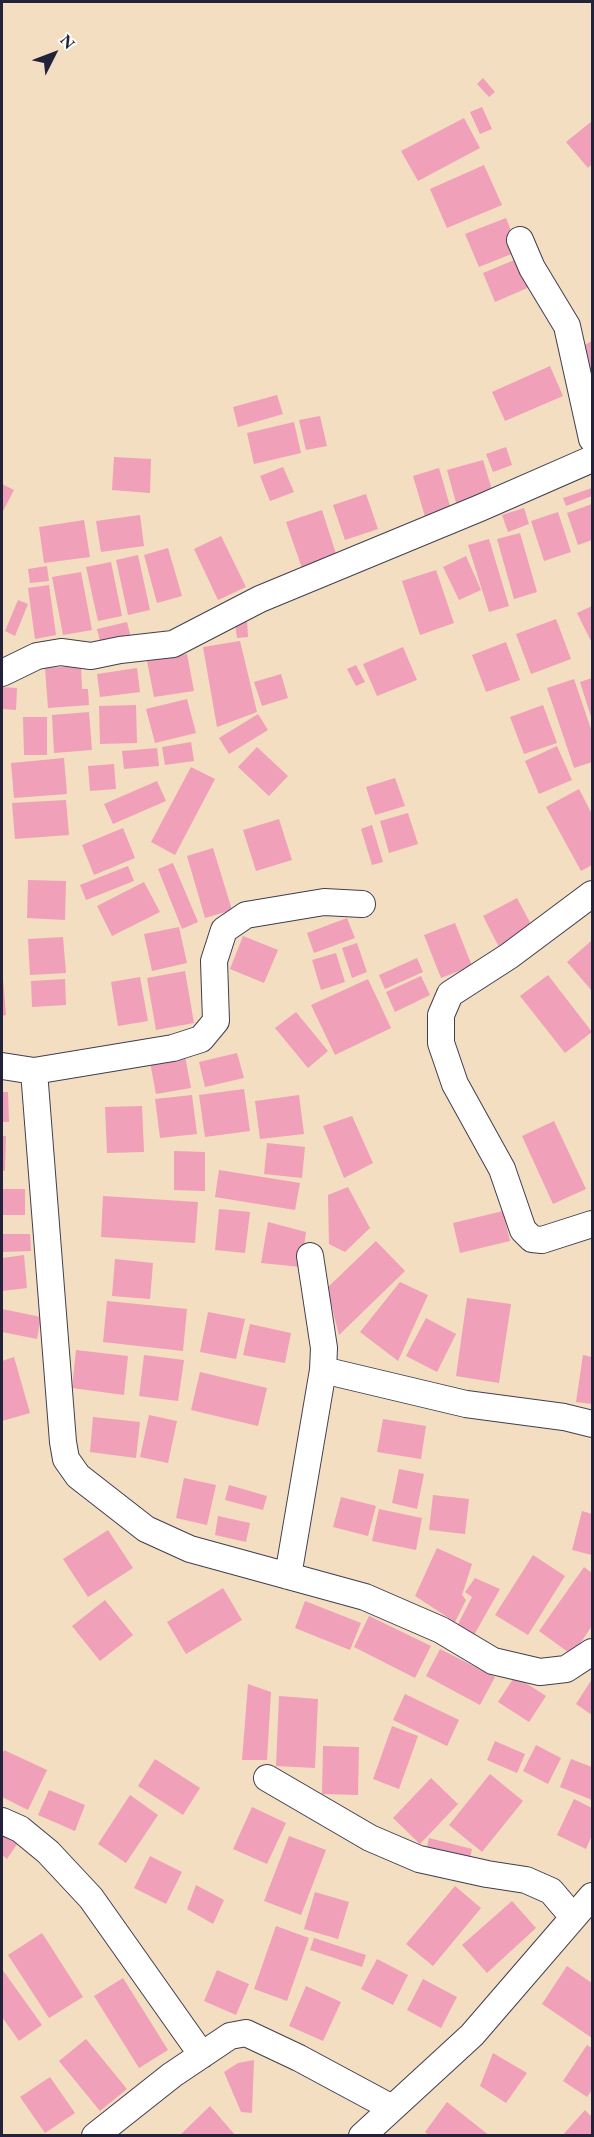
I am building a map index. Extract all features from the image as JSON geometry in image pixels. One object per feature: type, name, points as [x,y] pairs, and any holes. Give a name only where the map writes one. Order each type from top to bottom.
[{"type":"street","points":[[520,240],[532,268],[567,326],[592,439]]},
{"type":"street","points":[[2,673],[37,656],[61,652],[91,656],[173,644],[260,599],[592,459]]},
{"type":"street","points":[[592,894],[509,956],[450,994],[441,1015],[441,1043],[455,1084],[502,1169],[524,1230],[532,1239],[542,1240],[592,1224]]},
{"type":"street","points":[[2,1066],[34,1071],[173,1048],[201,1039],[216,1021],[214,961],[224,930],[246,915],[324,902],[362,904]]},
{"type":"street","points":[[34,1071],[60,1417],[66,1459],[78,1476],[146,1529],[190,1549],[364,1597],[441,1630],[494,1661],[540,1672],[566,1669],[592,1652]]},
{"type":"street","points":[[288,1576],[324,1348],[310,1256]]},
{"type":"street","points":[[322,1370],[466,1404],[564,1417],[592,1424]]},
{"type":"street","points":[[267,1778],[370,1838],[420,1859],[526,1880],[551,1890],[573,1917]]},
{"type":"street","points":[[2,1821],[20,1829],[48,1852],[91,1898],[202,2055]]},
{"type":"street","points":[[362,2136],[472,2035],[592,1896]]},
{"type":"street","points":[[95,2136],[172,2075],[230,2037],[246,2033],[299,2058],[392,2108]]},
{"type":"building","points":[[483,78],[495,92],[489,97],[477,84]]},
{"type":"building","points":[[482,107],[492,129],[480,134],[470,112]]},
{"type":"building","points":[[464,118],[480,148],[418,181],[401,151]]},
{"type":"building","points":[[592,121],[592,164],[588,168],[566,142]]},
{"type":"building","points":[[484,165],[502,205],[447,228],[430,189]]},
{"type":"building","points":[[506,218],[519,251],[479,267],[465,234]]},
{"type":"building","points":[[519,258],[532,286],[495,302],[483,273]]},
{"type":"building","points":[[592,341],[592,373],[579,348]]},
{"type":"building","points":[[550,366],[563,396],[505,421],[492,392]]},
{"type":"building","points":[[277,395],[283,414],[238,427],[233,407]]},
{"type":"building","points":[[320,416],[327,446],[306,450],[299,420]]},
{"type":"building","points":[[294,422],[301,453],[254,464],[247,433]]},
{"type":"building","points":[[506,447],[512,465],[493,472],[486,454]]},
{"type":"building","points":[[114,457],[151,459],[150,493],[112,490]]},
{"type":"building","points":[[483,460],[495,500],[458,510],[447,470]]},
{"type":"building","points":[[283,467],[294,492],[270,501],[260,476]]},
{"type":"building","points":[[439,468],[452,513],[426,520],[413,476]]},
{"type":"building","points":[[2,484],[14,490],[2,513]]},
{"type":"building","points":[[592,488],[592,496],[566,506],[563,498]]},
{"type":"building","points":[[366,494],[378,529],[345,540],[333,505]]},
{"type":"building","points":[[592,504],[592,540],[578,545],[567,513]]},
{"type":"building","points":[[524,508],[529,524],[508,532],[502,515]]},
{"type":"building","points":[[322,510],[338,560],[303,571],[286,522]]},
{"type":"building","points":[[558,512],[571,552],[544,561],[531,521]]},
{"type":"building","points":[[140,515],[144,546],[101,552],[96,521]]},
{"type":"building","points":[[84,520],[90,557],[44,563],[39,527]]},
{"type":"building","points":[[520,533],[537,592],[514,599],[497,539]]},
{"type":"building","points":[[221,536],[246,587],[218,600],[194,549]]},
{"type":"building","points":[[489,539],[509,606],[489,612],[468,545]]},
{"type":"building","points":[[168,548],[182,596],[157,603],[144,555]]},
{"type":"building","points":[[138,555],[150,610],[128,615],[116,560]]},
{"type":"building","points":[[466,556],[481,590],[459,600],[443,567]]},
{"type":"building","points":[[111,562],[122,616],[98,621],[86,567]]},
{"type":"building","points":[[47,566],[49,581],[30,583],[28,569]]},
{"type":"building","points":[[436,570],[454,623],[420,635],[402,581]]},
{"type":"building","points":[[81,572],[92,630],[63,635],[52,577]]},
{"type":"building","points":[[49,585],[56,635],[35,639],[28,588]]},
{"type":"building","points":[[18,600],[28,604],[15,636],[5,631]]},
{"type":"building","points":[[592,606],[592,643],[577,613]]},
{"type":"building","points":[[556,619],[571,659],[531,674],[516,634]]},
{"type":"building","points":[[247,621],[248,637],[237,638],[235,623]]},
{"type":"building","points":[[127,622],[131,638],[101,645],[97,629]]},
{"type":"building","points":[[240,641],[257,712],[217,727],[203,647]]},
{"type":"building","points":[[506,642],[520,680],[486,692],[472,655]]},
{"type":"building","points":[[403,647],[417,680],[377,696],[363,664]]},
{"type":"building","points":[[187,654],[194,691],[154,697],[147,661]]},
{"type":"building","points":[[356,665],[365,682],[356,686],[347,669]]},
{"type":"building","points":[[81,666],[82,689],[88,689],[89,705],[48,708],[45,668]]},
{"type":"building","points":[[137,668],[140,692],[100,697],[97,674]]},
{"type":"building","points":[[281,674],[288,698],[262,706],[254,682]]},
{"type":"building","points":[[592,678],[592,720],[580,682]]},
{"type":"building","points":[[574,679],[592,732],[592,762],[574,768],[547,688]]},
{"type":"building","points":[[2,687],[17,688],[16,710],[2,709]]},
{"type":"building","points":[[187,699],[196,733],[155,743],[146,709]]},
{"type":"building","points":[[136,705],[137,743],[100,744],[99,706]]},
{"type":"building","points":[[543,705],[557,743],[524,754],[510,717]]},
{"type":"building","points":[[89,712],[92,750],[54,753],[52,715]]},
{"type":"building","points":[[258,714],[268,730],[229,754],[219,738]]},
{"type":"building","points":[[23,717],[47,717],[47,755],[24,755]]},
{"type":"building","points":[[191,742],[194,761],[165,765],[162,747]]},
{"type":"building","points":[[557,746],[572,780],[539,794],[525,761]]},
{"type":"building","points":[[257,747],[288,776],[269,796],[238,767]]},
{"type":"building","points":[[157,748],[159,766],[124,769],[122,751]]},
{"type":"building","points":[[64,758],[67,794],[14,798],[11,763]]},
{"type":"building","points":[[114,764],[116,789],[90,791],[88,766]]},
{"type":"building","points":[[191,767],[215,779],[175,855],[151,842]]},
{"type":"building","points":[[395,778],[405,806],[375,815],[366,787]]},
{"type":"building","points":[[157,781],[166,801],[113,824],[104,804]]},
{"type":"building","points":[[579,789],[592,814],[592,865],[581,871],[546,807]]},
{"type":"building","points":[[66,800],[69,835],[15,839],[12,803]]},
{"type":"building","points":[[408,813],[418,844],[389,853],[380,821]]},
{"type":"building","points":[[279,819],[292,860],[256,871],[243,830]]},
{"type":"building","points":[[372,825],[383,862],[372,865],[361,829]]},
{"type":"building","points":[[123,828],[135,858],[94,875],[82,845]]},
{"type":"building","points":[[213,848],[232,910],[205,918],[187,856]]},
{"type":"building","points":[[173,863],[198,922],[182,929],[158,869]]},
{"type":"building","points":[[128,866],[134,881],[86,900],[80,885]]},
{"type":"building","points":[[28,880],[66,881],[65,920],[27,918]]},
{"type":"building","points":[[144,882],[160,912],[112,936],[97,906]]},
{"type":"building","points":[[517,898],[535,932],[500,949],[483,916]]},
{"type":"building","points":[[347,918],[355,938],[314,953],[307,933]]},
{"type":"building","points":[[455,923],[472,966],[441,978],[424,935]]},
{"type":"building","points":[[179,927],[187,963],[152,971],[144,934]]},
{"type":"building","points":[[243,936],[278,950],[264,983],[230,969]]},
{"type":"building","points":[[63,937],[66,973],[30,975],[28,939]]},
{"type":"building","points":[[591,941],[592,943],[592,991],[567,962]]},
{"type":"building","points":[[357,943],[367,972],[352,978],[342,948]]},
{"type":"building","points":[[336,953],[345,982],[321,990],[312,960]]},
{"type":"building","points":[[417,958],[423,972],[385,989],[379,975]]},
{"type":"building","points":[[185,971],[194,1023],[156,1030],[147,978]]},
{"type":"building","points":[[548,975],[592,1032],[565,1053],[520,996]]},
{"type":"building","points":[[421,976],[430,995],[395,1012],[386,992]]},
{"type":"building","points":[[140,977],[148,1021],[118,1026],[111,982]]},
{"type":"building","points":[[65,979],[66,1005],[32,1007],[31,981]]},
{"type":"building","points":[[368,979],[391,1028],[335,1055],[311,1005]]},
{"type":"building","points":[[2,980],[6,1015],[2,1016]]},
{"type":"building","points":[[296,1012],[328,1051],[308,1068],[275,1028]]},
{"type":"building","points":[[237,1053],[244,1078],[205,1087],[199,1062]]},
{"type":"building","points":[[185,1056],[191,1088],[156,1094],[150,1062]]},
{"type":"building","points":[[244,1089],[250,1131],[205,1137],[199,1095]]},
{"type":"building","points":[[2,1092],[8,1092],[9,1122],[2,1122]]},
{"type":"building","points":[[192,1095],[197,1134],[160,1138],[155,1099]]},
{"type":"building","points":[[299,1095],[304,1134],[260,1139],[255,1101]]},
{"type":"building","points":[[142,1106],[144,1152],[107,1153],[105,1107]]},
{"type":"building","points":[[352,1116],[373,1163],[344,1178],[323,1126]]},
{"type":"building","points":[[554,1121],[586,1189],[553,1204],[522,1136]]},
{"type":"building","points":[[2,1136],[6,1136],[5,1171],[2,1170]]},
{"type":"building","points":[[267,1143],[305,1147],[302,1178],[264,1174]]},
{"type":"building","points":[[174,1151],[205,1152],[205,1191],[174,1190]]},
{"type":"building","points":[[219,1170],[300,1183],[295,1210],[215,1197]]},
{"type":"building","points":[[348,1187],[370,1228],[345,1252],[329,1244],[328,1195]]},
{"type":"building","points":[[2,1189],[25,1189],[25,1215],[2,1215]]},
{"type":"building","points":[[103,1196],[198,1202],[195,1243],[101,1237]]},
{"type":"building","points":[[219,1209],[250,1212],[245,1253],[215,1250]]},
{"type":"building","points":[[503,1211],[510,1241],[460,1253],[453,1223]]},
{"type":"building","points":[[268,1222],[306,1232],[301,1267],[261,1263]]},
{"type":"building","points":[[2,1234],[30,1234],[31,1251],[2,1252]]},
{"type":"building","points":[[376,1241],[405,1271],[339,1335],[327,1288]]},
{"type":"building","points":[[24,1255],[27,1288],[2,1291],[2,1258]]},
{"type":"building","points":[[115,1259],[153,1263],[150,1299],[112,1296]]},
{"type":"building","points":[[400,1282],[428,1295],[398,1361],[360,1332]]},
{"type":"building","points":[[467,1298],[511,1304],[499,1383],[456,1376]]},
{"type":"building","points":[[107,1301],[187,1309],[183,1351],[103,1342]]},
{"type":"building","points":[[2,1309],[41,1317],[37,1339],[2,1332]]},
{"type":"building","points":[[208,1312],[245,1319],[236,1359],[200,1352]]},
{"type":"building","points":[[426,1318],[456,1334],[437,1372],[406,1356]]},
{"type":"building","points":[[250,1324],[291,1333],[285,1363],[243,1355]]},
{"type":"building","points":[[76,1350],[128,1356],[124,1395],[72,1388]]},
{"type":"building","points":[[144,1355],[184,1360],[178,1401],[139,1396]]},
{"type":"building","points":[[583,1355],[592,1357],[592,1404],[576,1402]]},
{"type":"building","points":[[14,1357],[30,1413],[2,1421],[2,1361]]},
{"type":"building","points":[[200,1372],[267,1388],[258,1426],[191,1410]]},
{"type":"building","points":[[149,1415],[177,1421],[168,1463],[140,1457]]},
{"type":"building","points":[[93,1417],[140,1422],[136,1458],[90,1452]]},
{"type":"building","points":[[383,1419],[426,1426],[421,1459],[377,1452]]},
{"type":"building","points":[[399,1469],[424,1474],[417,1509],[392,1503]]},
{"type":"building","points":[[184,1478],[216,1485],[207,1525],[176,1518]]},
{"type":"building","points":[[229,1485],[267,1496],[263,1510],[225,1500]]},
{"type":"building","points":[[433,1495],[469,1499],[465,1534],[429,1530]]},
{"type":"building","points":[[341,1497],[376,1506],[368,1536],[333,1527]]},
{"type":"building","points":[[379,1509],[422,1518],[416,1550],[372,1541]]},
{"type":"building","points":[[582,1511],[592,1514],[592,1555],[572,1550]]},
{"type":"building","points":[[218,1516],[250,1523],[246,1542],[215,1535]]},
{"type":"building","points":[[108,1530],[133,1568],[88,1597],[63,1559]]},
{"type":"building","points":[[437,1548],[472,1564],[462,1595],[466,1600],[455,1622],[415,1596]]},
{"type":"building","points":[[533,1555],[565,1576],[528,1635],[495,1615]]},
{"type":"building","points":[[584,1567],[592,1573],[592,1626],[572,1655],[539,1631]]},
{"type":"building","points":[[475,1578],[500,1589],[474,1635],[457,1626],[472,1597],[465,1592]]},
{"type":"building","points":[[223,1588],[242,1620],[186,1654],[167,1622]]},
{"type":"building","points":[[105,1600],[133,1635],[100,1661],[72,1626]]},
{"type":"building","points":[[305,1601],[361,1623],[350,1650],[295,1628]]},
{"type":"building","points":[[369,1616],[431,1646],[415,1678],[354,1647]]},
{"type":"building","points":[[440,1649],[495,1677],[480,1705],[426,1676]]},
{"type":"building","points":[[515,1676],[546,1696],[529,1722],[498,1702]]},
{"type":"building","points":[[592,1679],[592,1715],[576,1704]]},
{"type":"building","points":[[248,1684],[271,1692],[267,1760],[242,1760]]},
{"type":"building","points":[[405,1694],[459,1720],[447,1746],[393,1720]]},
{"type":"building","points":[[279,1696],[318,1699],[315,1768],[276,1766]]},
{"type":"building","points":[[392,1726],[418,1736],[399,1789],[373,1779]]},
{"type":"building","points":[[495,1741],[525,1754],[517,1773],[487,1760]]},
{"type":"building","points":[[536,1745],[561,1758],[548,1784],[523,1771]]},
{"type":"building","points":[[323,1746],[359,1747],[358,1795],[322,1794]]},
{"type":"building","points":[[4,1750],[47,1770],[28,1810],[2,1797]]},
{"type":"building","points":[[155,1759],[200,1788],[183,1815],[138,1786]]},
{"type":"building","points":[[571,1759],[592,1767],[592,1800],[560,1787]]},
{"type":"building","points":[[490,1774],[523,1801],[482,1852],[449,1825]]},
{"type":"building","points":[[431,1778],[458,1804],[420,1844],[393,1818]]},
{"type":"building","points":[[49,1790],[85,1805],[75,1831],[38,1815]]},
{"type":"building","points":[[130,1795],[158,1815],[126,1863],[98,1844]]},
{"type":"building","points":[[574,1799],[592,1808],[592,1835],[586,1849],[557,1835]]},
{"type":"building","points":[[252,1807],[286,1823],[267,1864],[233,1849]]},
{"type":"building","points":[[2,1832],[17,1844],[7,1859],[2,1855]]},
{"type":"building","points":[[289,1836],[326,1850],[301,1915],[264,1901]]},
{"type":"building","points":[[429,1838],[472,1849],[468,1866],[425,1855]]},
{"type":"building","points":[[150,1856],[182,1872],[166,1904],[134,1888]]},
{"type":"building","points":[[196,1885],[224,1900],[213,1924],[187,1909]]},
{"type":"building","points":[[455,1886],[481,1908],[433,1966],[406,1944]]},
{"type":"building","points":[[315,1892],[349,1902],[338,1939],[304,1929]]},
{"type":"building","points":[[512,1901],[536,1928],[487,1973],[462,1945]]},
{"type":"building","points":[[276,1926],[309,1938],[287,2001],[254,1989]]},
{"type":"building","points":[[42,1933],[83,1997],[49,2018],[8,1955]]},
{"type":"building","points":[[314,1938],[366,1955],[362,1967],[310,1950]]},
{"type":"building","points":[[377,1959],[408,1975],[393,2005],[361,1989]]},
{"type":"building","points":[[567,1966],[592,1983],[592,2038],[542,2004]]},
{"type":"building","points":[[2,1969],[42,2025],[19,2041],[2,2017]]},
{"type":"building","points":[[217,1970],[249,1984],[236,2015],[204,2001]]},
{"type":"building","points":[[123,1978],[168,2050],[139,2068],[94,1996]]},
{"type":"building","points":[[423,1979],[457,1997],[441,2028],[407,2010]]},
{"type":"building","points":[[306,1986],[341,2002],[323,2041],[289,2026]]},
{"type":"building","points":[[86,2039],[127,2089],[100,2111],[59,2061]]},
{"type":"building","points":[[587,2045],[592,2048],[592,2090],[587,2097],[563,2081]]},
{"type":"building","points":[[493,2053],[527,2073],[506,2103],[480,2086]]},
{"type":"building","points":[[254,2060],[252,2113],[241,2112],[224,2072],[238,2063]]},
{"type":"building","points":[[50,2077],[75,2113],[45,2133],[20,2097]]},
{"type":"building","points":[[447,2102],[490,2136],[430,2136],[425,2132]]},
{"type":"building","points":[[210,2106],[236,2136],[179,2136]]},
{"type":"building","points":[[585,2110],[592,2117],[592,2136],[562,2136]]}]
